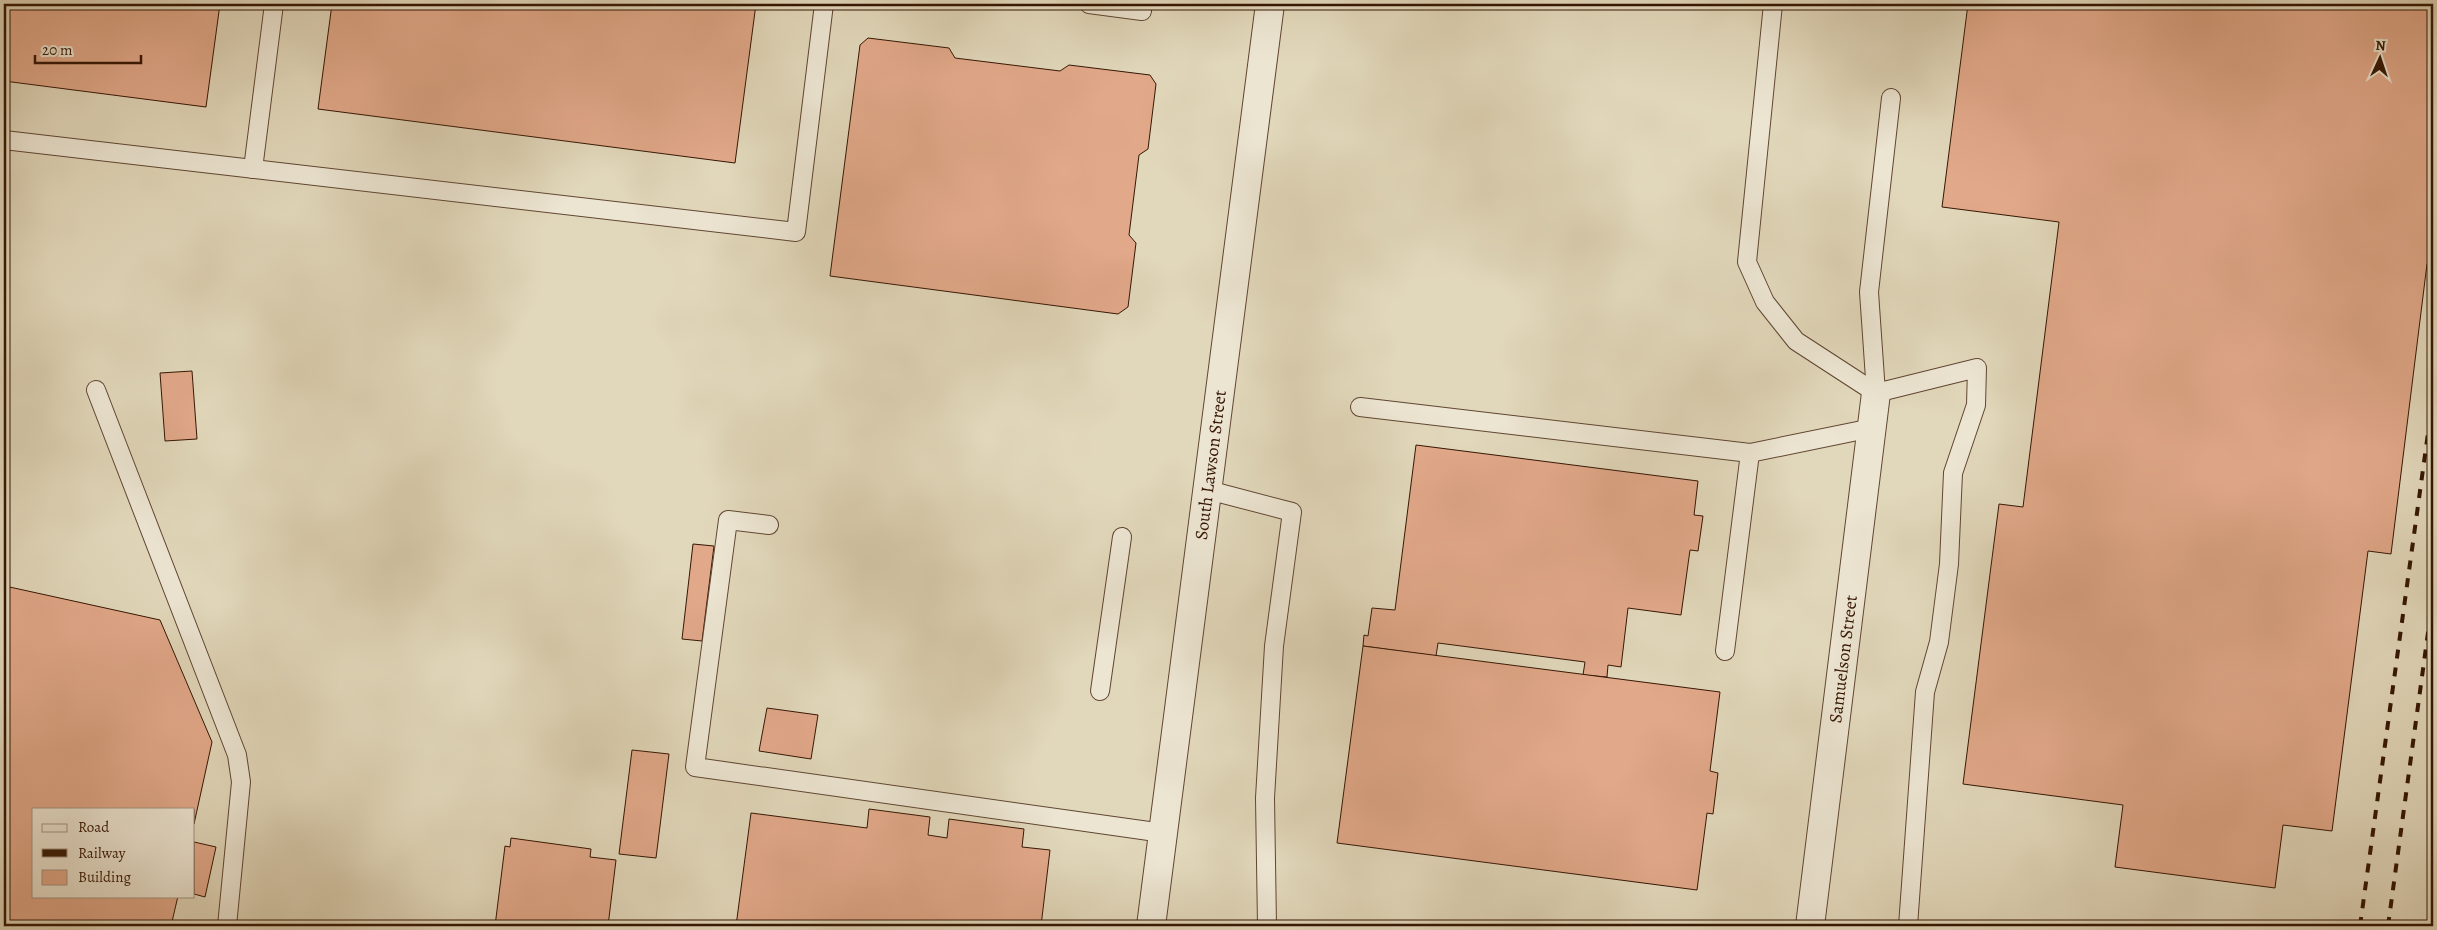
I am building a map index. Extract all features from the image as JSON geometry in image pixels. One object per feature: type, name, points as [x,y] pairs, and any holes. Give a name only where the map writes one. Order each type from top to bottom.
[{"type":"street","name":"South Lawson Street","points":[[1151,926],[1270,4]]},
{"type":"street","name":"Samuelson Street","points":[[1810,926],[1876,393]]},
{"type":"lane","points":[[253,169],[274,4]]},
{"type":"lane","points":[[4,140],[796,232],[824,4]]},
{"type":"lane","points":[[1089,4],[1142,11]]},
{"type":"lane","points":[[1773,4],[1748,262],[1765,302],[1796,341],[1876,393],[1977,368],[1976,405],[1953,473],[1949,564],[1939,642],[1925,692],[1908,926]]},
{"type":"lane","points":[[1876,393],[1870,292],[1890,98]]},
{"type":"lane","points":[[96,390],[237,755],[241,782],[227,926]]},
{"type":"lane","points":[[1360,407],[1750,453],[1872,428]]},
{"type":"lane","points":[[1725,651],[1750,453]]},
{"type":"lane","points":[[1208,490],[1292,512],[1274,646],[1265,798],[1268,926]]},
{"type":"lane","points":[[769,525],[728,520],[695,767],[1163,833]]},
{"type":"lane","points":[[1100,691],[1122,537]]},
{"type":"building","points":[[4,4],[220,4],[206,107],[4,81]]},
{"type":"building","points":[[332,4],[756,4],[735,163],[318,109]]},
{"type":"building","points":[[1968,4],[2433,4],[2433,221],[2430,244],[2433,244],[2433,265],[2427,264],[2391,554],[2368,551],[2332,831],[2283,825],[2275,888],[2115,867],[2123,805],[1963,784],[1999,504],[2023,507],[2059,222],[1942,207]]},
{"type":"building","points":[[868,38],[949,48],[955,58],[1060,71],[1069,65],[1150,75],[1156,84],[1148,149],[1139,155],[1129,235],[1136,243],[1128,307],[1118,314],[830,276],[860,45]]},
{"type":"building","points":[[192,371],[197,439],[165,441],[160,373]]},
{"type":"building","points":[[1416,445],[1698,481],[1694,515],[1703,516],[1698,551],[1690,550],[1681,615],[1628,608],[1621,667],[1608,665],[1607,677],[1583,675],[1585,662],[1438,643],[1436,656],[1363,646],[1364,635],[1368,636],[1372,608],[1395,610]]},
{"type":"building","points":[[693,544],[714,546],[702,641],[682,639]]},
{"type":"building","points":[[5,586],[160,620],[212,742],[195,819],[195,808],[32,808],[32,898],[178,898],[171,926],[4,926]]},
{"type":"building","points":[[1363,646],[1720,692],[1710,771],[1718,773],[1713,814],[1707,813],[1697,890],[1337,843]]},
{"type":"building","points":[[767,708],[818,715],[811,759],[759,751]]},
{"type":"building","points":[[632,750],[669,754],[656,858],[619,854]]},
{"type":"building","points":[[869,809],[930,817],[928,835],[947,838],[949,819],[1024,829],[1022,847],[1050,850],[1041,926],[736,926],[751,813],[867,828]]},
{"type":"building","points":[[511,838],[591,849],[590,857],[616,860],[608,926],[495,926],[505,846],[510,847]]},
{"type":"building","points":[[195,842],[216,847],[205,897],[195,894]]},
{"type":"railway","points":[[2360,926],[2433,397]]},
{"type":"railway","points":[[2388,926],[2433,596]]}]
